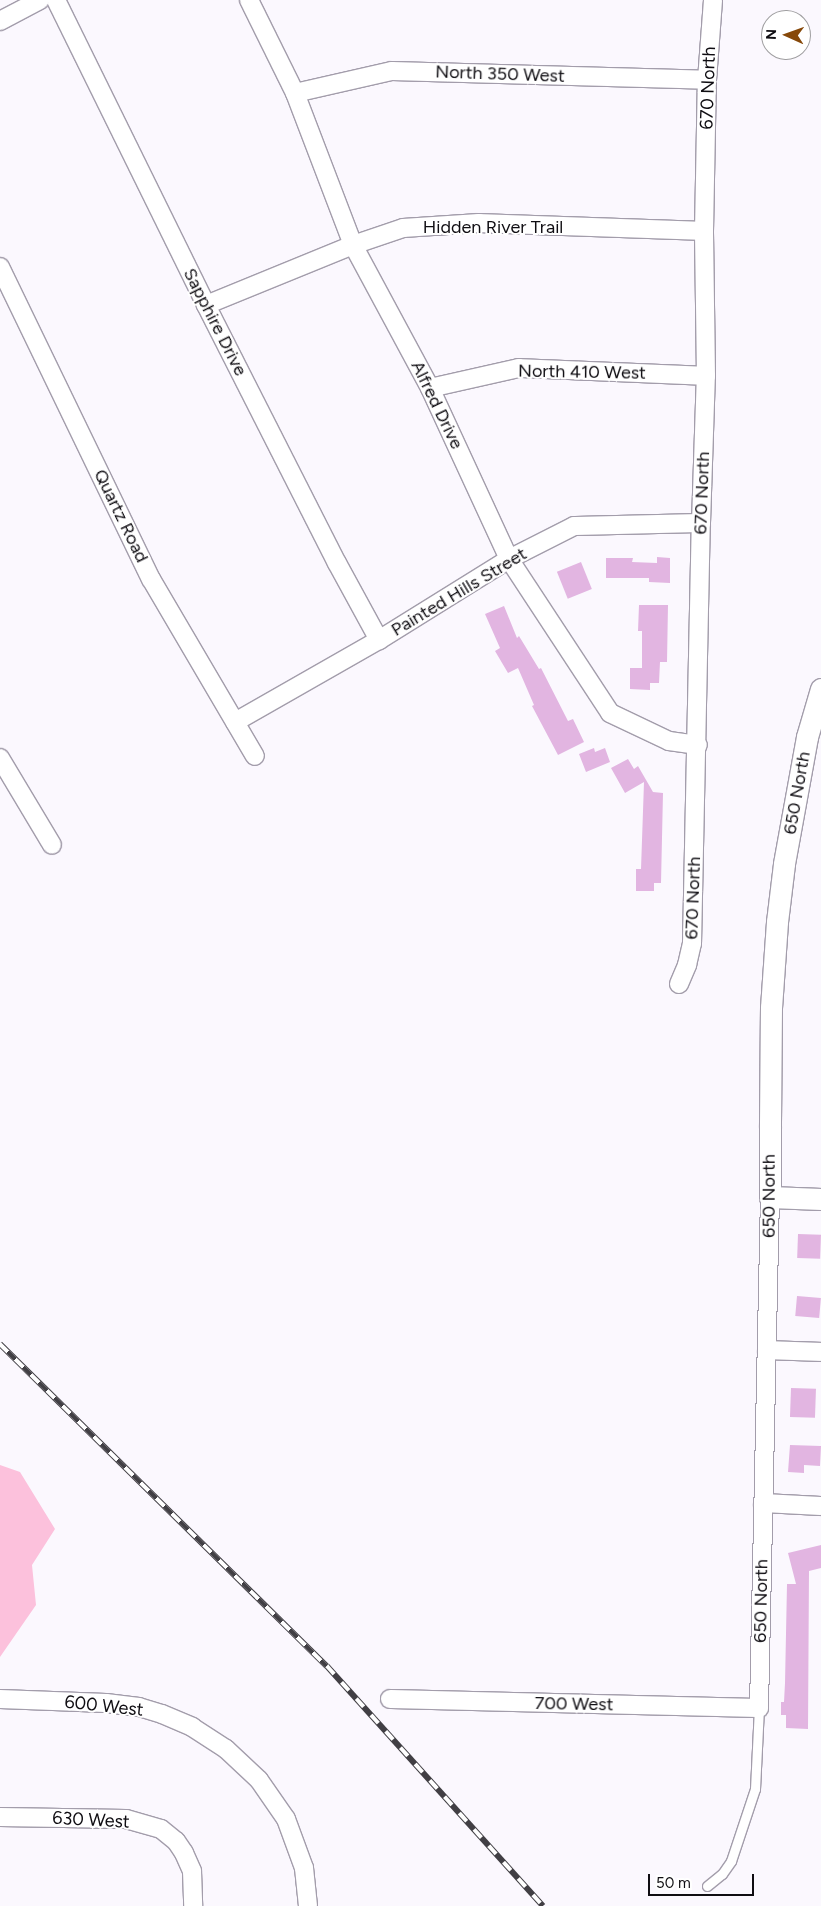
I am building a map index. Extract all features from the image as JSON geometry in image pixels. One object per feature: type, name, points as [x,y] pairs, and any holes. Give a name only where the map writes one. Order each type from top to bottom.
[{"type":"street","points":[[0,21],[40,0]]},
{"type":"street","name":"Sapphire Drive","points":[[56,0],[206,305],[337,563],[379,640]]},
{"type":"street","name":"Alfred Drive","points":[[248,0],[295,93],[353,245],[430,388],[509,559],[610,713],[669,741],[698,745]]},
{"type":"street","name":"670 North","points":[[679,984],[692,943],[706,376],[704,231],[707,80],[713,0]]},
{"type":"street","name":"North 350 West","points":[[295,93],[392,71],[707,80]]},
{"type":"street","name":"Hidden River Trail","points":[[206,305],[353,245],[403,228],[479,223],[704,231]]},
{"type":"street","name":"Quartz Road","points":[[0,267],[151,579],[255,756]]},
{"type":"street","name":"North 410 West","points":[[430,388],[519,368],[706,376]]},
{"type":"street","name":"Painted Hills Street","points":[[234,722],[379,640],[509,559],[574,526],[701,523]]},
{"type":"street","name":"650 North","points":[[759,1708],[770,1197],[771,1007],[777,922],[784,864],[807,737],[821,689]]},
{"type":"street","points":[[0,758],[52,845]]},
{"type":"street","points":[[770,1197],[821,1199]]},
{"type":"street","points":[[767,1350],[821,1352]]},
{"type":"street","points":[[764,1503],[821,1506]]},
{"type":"street","name":"700 West","points":[[390,1699],[759,1708]]},
{"type":"street","name":"600 West","points":[[0,1700],[106,1703],[139,1707],[192,1726],[226,1749],[259,1780],[286,1819],[304,1868],[308,1906]]},
{"type":"street","name":"630 West","points":[[0,1817],[126,1819],[161,1829],[176,1841],[192,1871],[194,1906]]},
{"type":"lane","points":[[707,1886],[722,1874],[731,1861],[755,1789],[759,1708]]},
{"type":"shaded area","points":[[0,1465],[20,1472],[55,1529],[32,1565],[36,1605],[0,1657]]},
{"type":"building","points":[[657,557],[670,558],[670,583],[649,582],[649,578],[606,578],[606,558],[633,558],[632,562],[657,563]]},
{"type":"building","points":[[581,562],[592,589],[568,599],[557,572]]},
{"type":"building","points":[[639,605],[668,605],[667,662],[660,662],[659,683],[650,683],[650,690],[630,689],[630,668],[642,668],[642,631],[638,631]]},
{"type":"building","points":[[504,606],[517,638],[519,636],[539,669],[541,668],[568,721],[573,719],[584,742],[558,755],[532,706],[534,705],[518,668],[508,673],[495,651],[500,648],[485,614]]},
{"type":"building","points":[[594,748],[595,752],[605,748],[610,762],[586,772],[579,754]]},
{"type":"building","points":[[628,759],[634,769],[638,766],[653,792],[663,793],[661,883],[654,883],[654,891],[636,891],[636,869],[641,869],[644,782],[625,793],[611,768]]},
{"type":"building","points":[[798,1234],[821,1235],[820,1259],[797,1258]]},
{"type":"building","points":[[797,1296],[821,1298],[819,1318],[795,1316]]},
{"type":"building","points":[[791,1388],[816,1389],[815,1418],[790,1417]]},
{"type":"building","points":[[790,1445],[821,1446],[820,1466],[804,1465],[804,1473],[788,1472]]},
{"type":"building","points":[[821,1545],[821,1568],[809,1571],[808,1729],[786,1728],[786,1715],[781,1715],[781,1702],[784,1702],[785,1683],[787,1584],[796,1584],[788,1553]]},
{"type":"railway","points":[[0,1344],[327,1666],[543,1906]]}]
